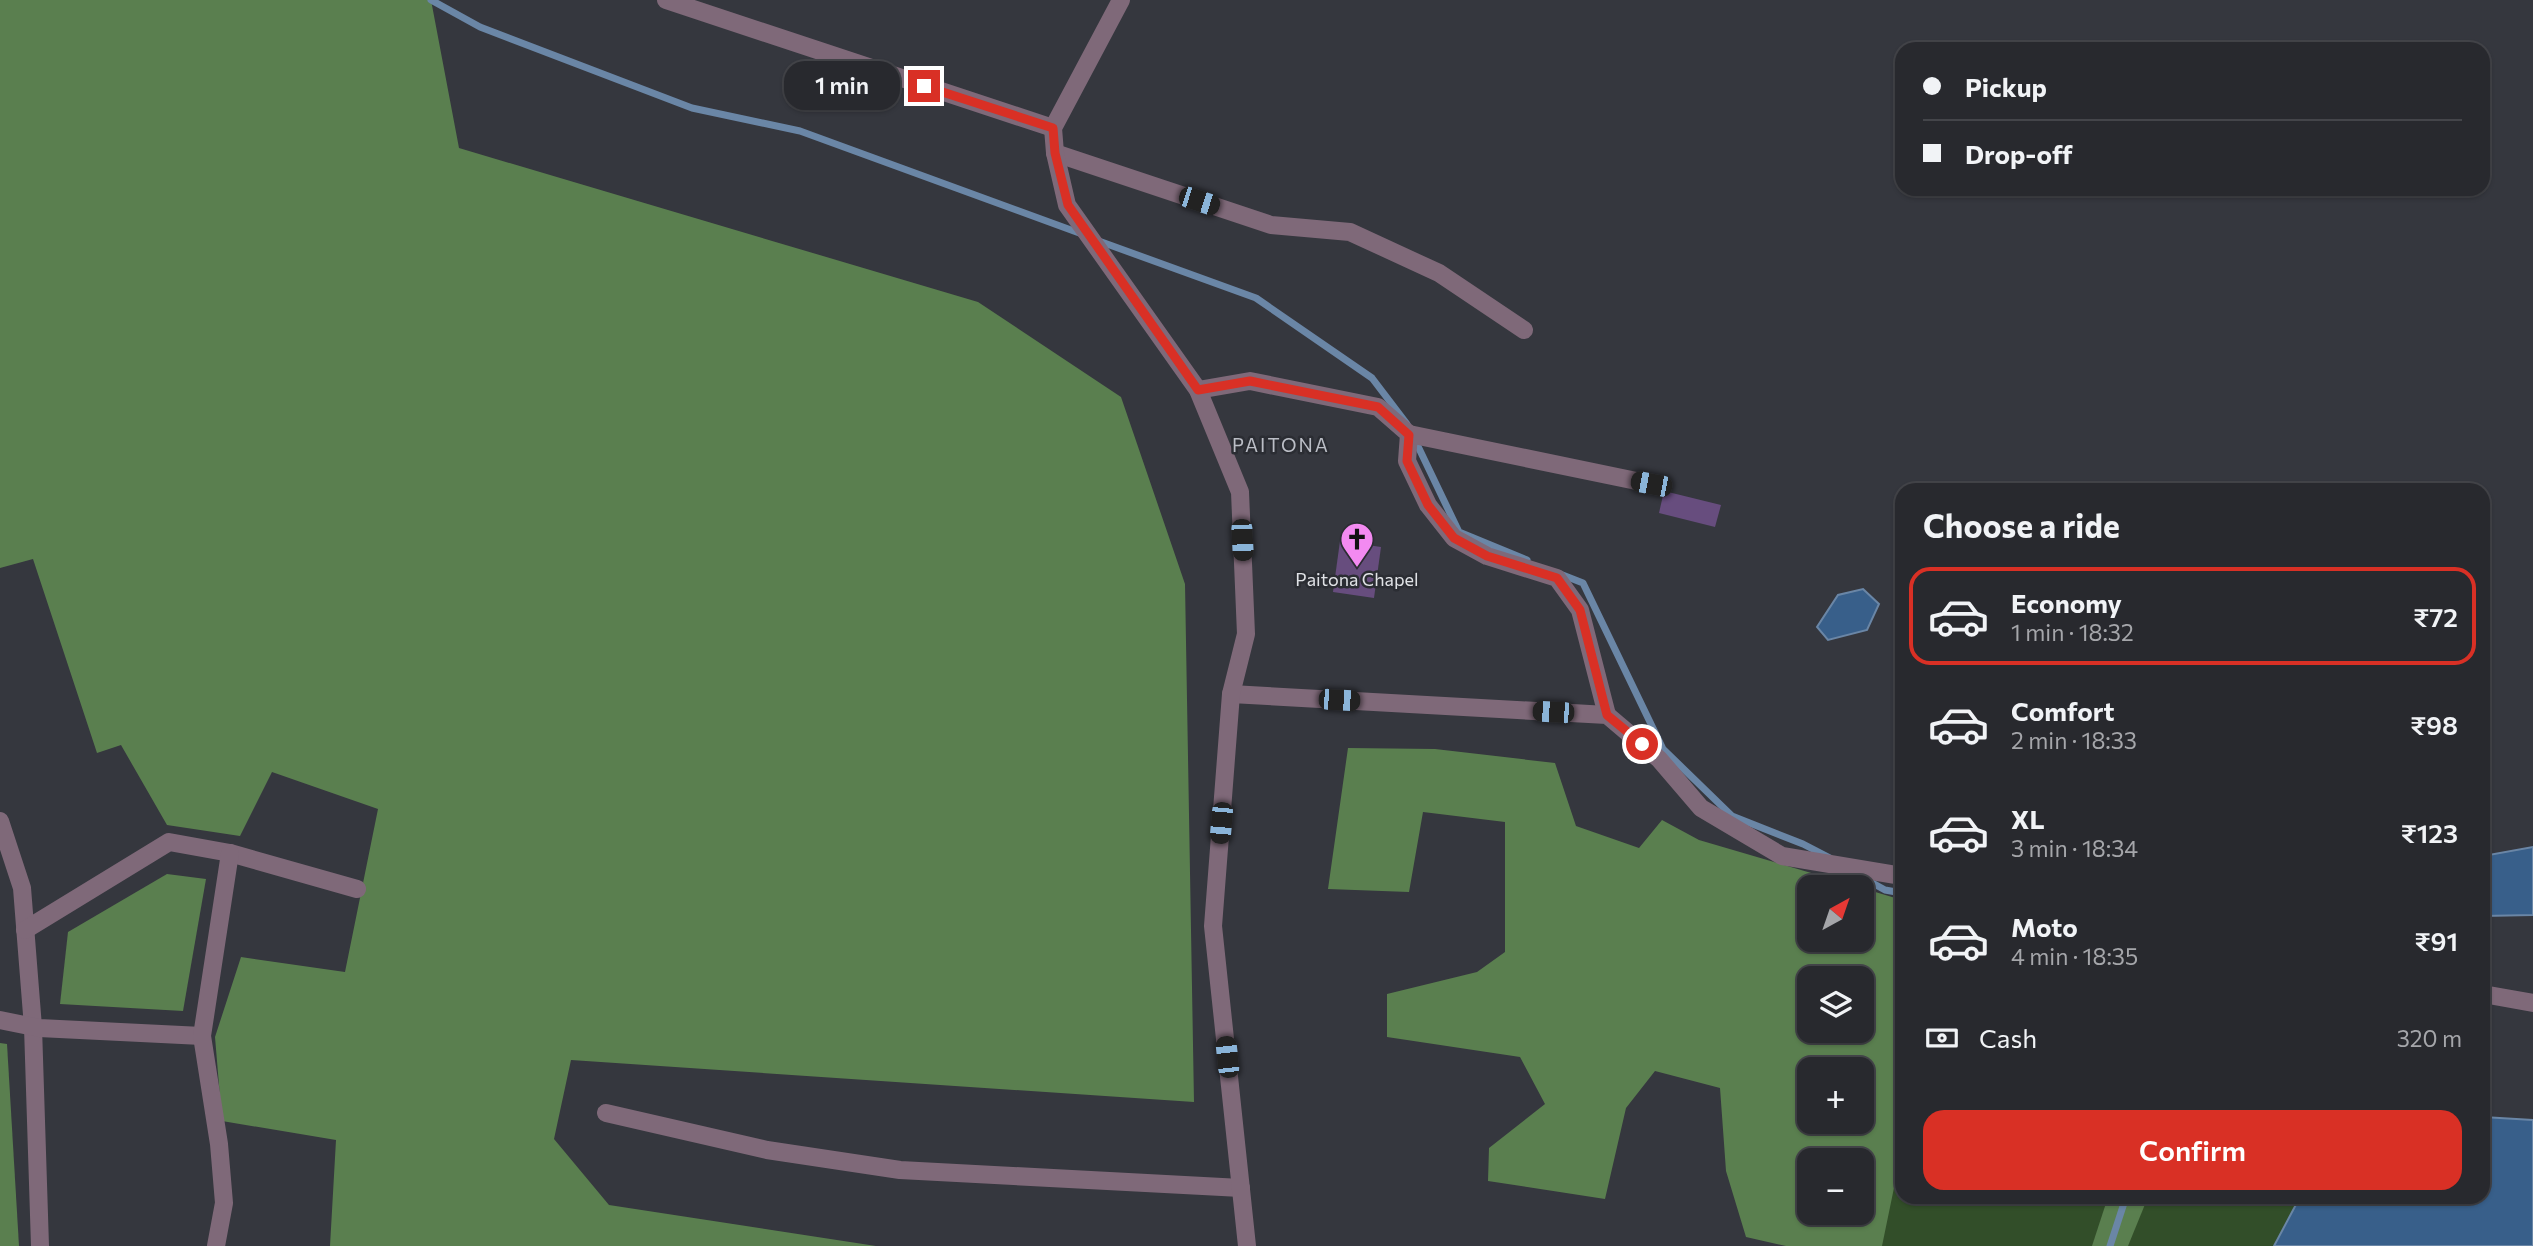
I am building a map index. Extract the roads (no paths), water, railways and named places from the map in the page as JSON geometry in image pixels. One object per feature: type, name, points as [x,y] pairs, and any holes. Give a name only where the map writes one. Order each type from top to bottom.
[{"type":"street","points":[[666,0],[1053,128]]},
{"type":"street","points":[[1121,0],[1053,128],[1055,153],[1068,205],[1198,390],[1240,492],[1246,634],[1231,694],[1213,926],[1247,1246]]},
{"type":"street","points":[[1055,153],[1271,225],[1350,232],[1439,273],[1524,330]]},
{"type":"street","points":[[1198,390],[1250,381],[1378,407],[1409,435],[1651,484]]},
{"type":"street","points":[[1409,435],[1407,461],[1428,505],[1454,538],[1487,556],[1557,578],[1580,610],[1607,715],[1659,759],[1701,808],[1782,856],[1895,875]]},
{"type":"street","points":[[1231,694],[1607,715]]},
{"type":"street","points":[[0,821],[22,888],[33,1027],[40,1246]]},
{"type":"street","points":[[25,930],[169,842],[230,853],[357,889]]},
{"type":"street","points":[[216,1246],[224,1203],[219,1144],[202,1036],[230,853]]},
{"type":"street","points":[[2490,995],[2533,1003]]},
{"type":"street","points":[[0,1020],[33,1027],[202,1036]]},
{"type":"street","points":[[606,1114],[767,1150],[900,1170],[1241,1188]]},
{"type":"water","points":[[1863,589],[1879,604],[1867,630],[1828,640],[1817,627],[1838,595]]},
{"type":"water","points":[[2533,847],[2533,915],[2490,916],[2490,855]]},
{"type":"water","points":[[2490,1117],[2533,1120],[2533,1246],[2274,1246],[2296,1204],[2490,1204]]},
{"type":"waterway","points":[[431,0],[480,27],[692,108],[800,131],[1082,234]]},
{"type":"waterway","points":[[1096,240],[1256,298],[1372,378],[1407,424]]},
{"type":"waterway","points":[[1414,438],[1459,532],[1527,560]]},
{"type":"waterway","points":[[1560,574],[1583,583],[1663,749],[1732,816],[1803,844],[1830,858]]},
{"type":"waterway","points":[[1874,884],[1895,892]]},
{"type":"waterway","points":[[2110,1246],[2124,1204]]},
{"type":"place","name":"Paitona Chapel","points":[[1357,569]]},
{"type":"district","name":"PAITONA","points":[[1281,445]]}]
